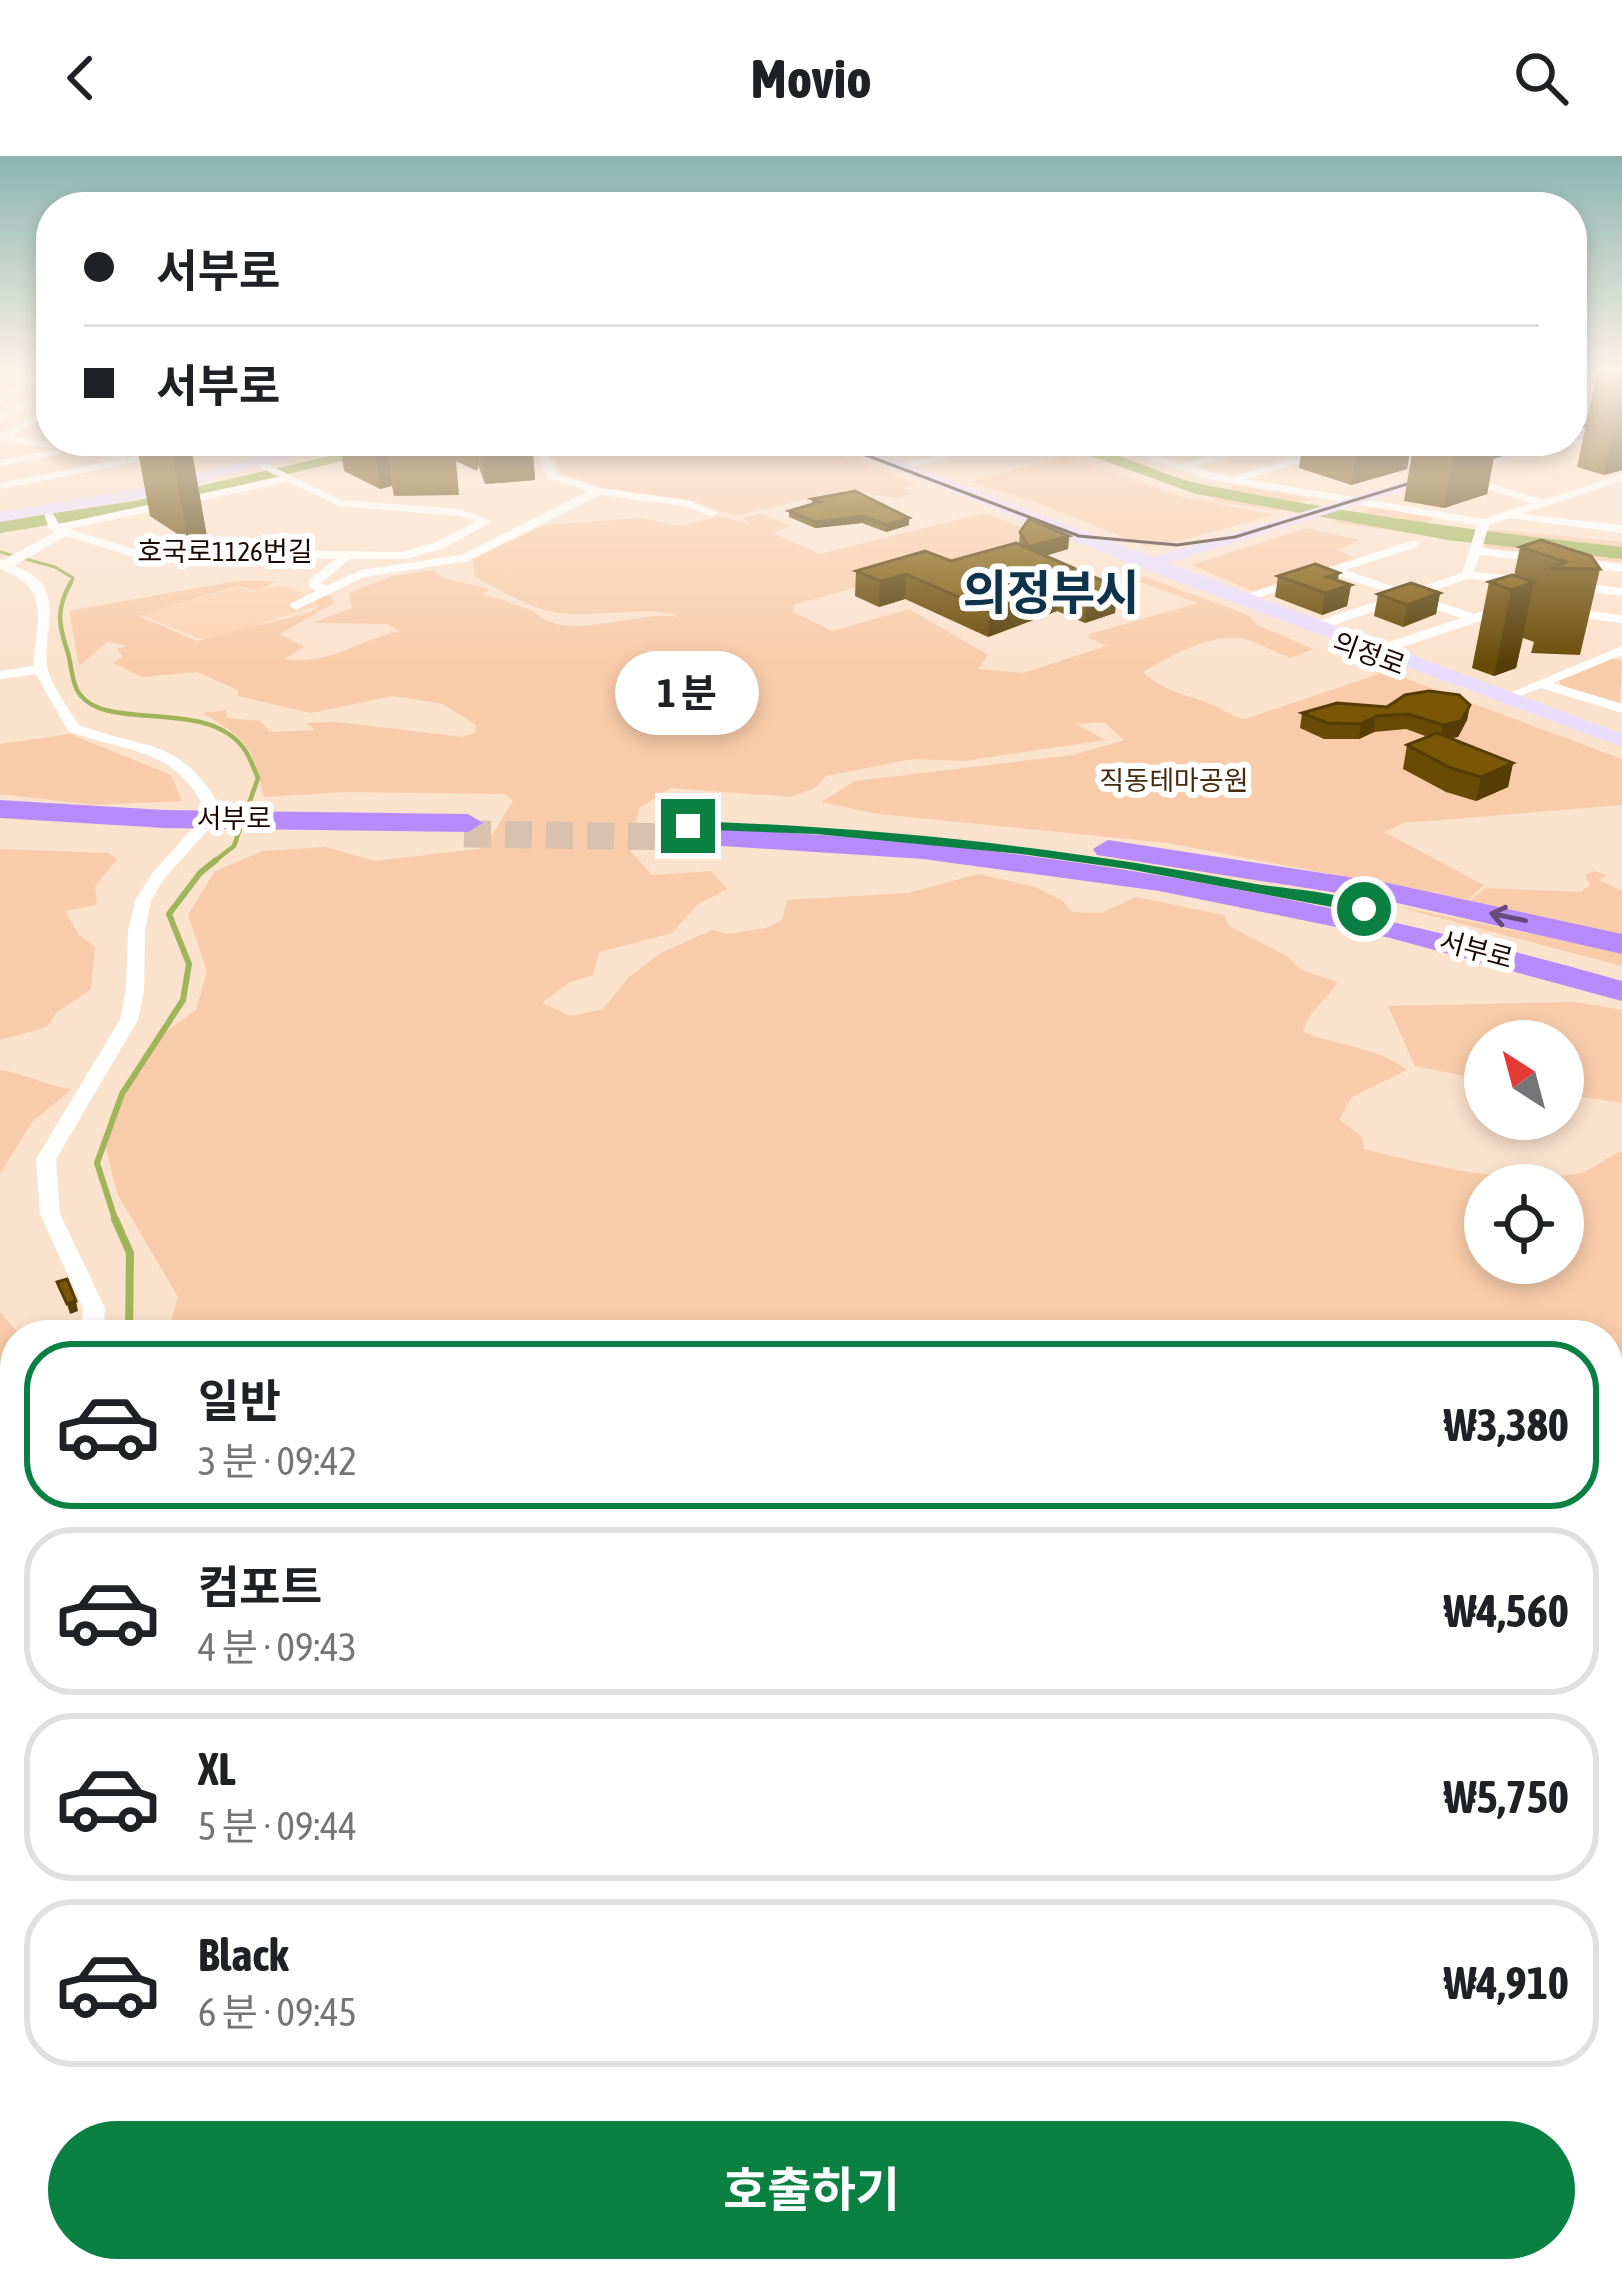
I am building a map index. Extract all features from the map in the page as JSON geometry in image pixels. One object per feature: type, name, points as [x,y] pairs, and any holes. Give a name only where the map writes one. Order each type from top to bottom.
[{"type":"highway","name":"서부로","points":[[0,807],[76,822]]},
{"type":"highway","name":"서부로","points":[[0,821],[466,829]]},
{"type":"highway","name":"서부로","points":[[1622,976],[1322,899],[1128,864],[938,840],[687,832],[902,848],[1124,876],[1397,930],[1622,991]]},
{"type":"highway","points":[[938,840],[1091,847],[1246,867],[1408,896],[1622,944]]},
{"type":"street","points":[[0,486],[106,468]]},
{"type":"street","points":[[154,468],[181,485]]},
{"type":"street","points":[[93,1320],[94,1308],[50,1214],[46,1159],[133,1009],[138,975],[135,943],[143,898],[195,837],[209,802],[195,775],[175,759],[74,728],[40,669],[45,633],[41,589],[11,562],[54,523],[255,468]]},
{"type":"street","points":[[270,468],[288,477]]},
{"type":"street","points":[[548,468],[551,476],[598,491],[687,503],[712,513]]},
{"type":"street","name":"의정로","points":[[904,468],[1374,651],[1622,741]]},
{"type":"street","points":[[1185,468],[1229,481],[1483,524],[1620,478]]},
{"type":"street","points":[[1229,481],[1269,468]]},
{"type":"street","points":[[1432,468],[1542,503]]},
{"type":"street","points":[[1148,564],[1455,468]]},
{"type":"street","points":[[1444,472],[1458,468]]},
{"type":"street","points":[[2,514],[54,523],[288,477]]},
{"type":"street","name":"호국로1126번길","points":[[54,523],[133,553],[403,556],[440,545],[487,522],[461,513],[340,503],[288,477]]},
{"type":"street","points":[[296,606],[361,574],[464,558],[598,491]]},
{"type":"street","points":[[1582,524],[1622,511]]},
{"type":"street","points":[[1504,516],[1622,529]]},
{"type":"street","points":[[1467,575],[1483,524]]},
{"type":"street","points":[[1245,597],[1414,544]]},
{"type":"street","points":[[1475,549],[1622,568]]},
{"type":"street","points":[[326,591],[313,583],[350,554]]},
{"type":"street","name":"의정로","points":[[1148,564],[1320,625],[1464,691],[1622,752]]},
{"type":"street","points":[[1597,616],[1603,566]]},
{"type":"street","points":[[1334,569],[1469,617]]},
{"type":"street","points":[[1320,625],[1467,575],[1535,582]]},
{"type":"street","points":[[1557,585],[1622,592]]},
{"type":"street","points":[[1374,651],[1500,607],[1528,608]]},
{"type":"street","points":[[1545,610],[1622,619]]},
{"type":"street","points":[[1507,697],[1620,652]]},
{"type":"street","points":[[0,675],[40,669]]},
{"type":"street","points":[[1542,684],[1622,709]]},
{"type":"street","points":[[1464,691],[1527,707],[1507,697]]},
{"type":"shaded area","points":[[281,585],[301,592],[316,606],[199,639],[142,615],[238,587],[253,592]]},
{"type":"green space","points":[[559,468],[875,468],[916,484],[904,488],[913,494],[895,498],[843,490],[736,516],[693,501],[610,489]]},
{"type":"green space","points":[[1020,468],[1099,468],[1180,496],[1274,515],[1145,546],[971,482]]},
{"type":"green space","points":[[1234,485],[1314,499],[1273,511],[1214,501]]},
{"type":"green space","points":[[1377,507],[1435,516],[1419,534],[1331,522]]},
{"type":"green space","name":"직동테마공원","points":[[761,513],[792,526],[772,533],[820,554],[984,513],[1043,535],[793,605],[793,612],[832,631],[909,609],[988,655],[978,669],[1024,673],[1106,646],[1090,634],[1198,603],[1132,579],[1143,576],[1248,615],[1257,625],[1313,649],[1290,658],[1244,639],[1219,639],[1143,672],[1169,689],[1245,719],[1379,674],[1357,664],[1362,662],[1622,759],[1622,805],[1404,823],[1384,832],[1484,885],[1468,900],[1167,843],[878,814],[821,802],[855,781],[1073,755],[1124,740],[1104,722],[1076,724],[1106,740],[964,761],[913,759],[826,776],[815,788],[791,797],[671,788],[639,808],[631,852],[652,875],[711,871],[727,889],[697,905],[672,933],[599,952],[593,975],[568,983],[542,1003],[571,1016],[603,1009],[628,978],[659,954],[712,930],[727,934],[766,928],[782,920],[787,900],[908,893],[978,874],[1035,887],[1063,901],[1072,912],[1101,913],[1136,897],[1224,915],[1229,926],[1287,956],[1301,970],[1337,982],[1303,1032],[1370,1052],[1407,1070],[1352,1097],[1339,1119],[1362,1137],[1364,1149],[1464,1171],[1464,1284],[1584,1284],[1584,1171],[1622,1151],[1622,1320],[171,1320],[178,1297],[118,1195],[103,1138],[153,1041],[196,1010],[207,971],[188,915],[215,871],[263,851],[325,847],[375,861],[484,848],[513,801],[505,794],[345,792],[264,797],[246,746],[203,713],[226,710],[227,718],[260,721],[270,732],[315,730],[306,723],[337,722],[463,737],[475,733],[476,725],[443,704],[393,696],[311,713],[238,696],[238,690],[197,672],[142,677],[113,663],[123,657],[117,649],[126,646],[108,641],[79,666],[69,611],[236,581],[275,581],[259,591],[237,586],[139,616],[197,641],[308,613],[319,607],[307,596],[330,595],[334,603],[280,634],[304,647],[284,659],[300,660],[329,656],[400,631],[387,624],[312,623],[352,608],[349,593],[392,576],[433,570],[443,578],[489,589],[483,594],[563,625],[678,617],[655,611],[568,614],[544,609],[475,576],[472,559],[545,525],[640,518],[680,526],[719,516],[751,524],[742,518]]},
{"type":"green space","points":[[1306,528],[1360,540],[1336,550],[1355,558],[1253,591],[1191,565]]},
{"type":"green space","points":[[1491,529],[1622,542],[1622,562],[1487,548],[1484,544]]},
{"type":"green space","points":[[1613,658],[1622,661],[1620,703],[1562,686],[1558,680]]},
{"type":"green space","points":[[70,734],[171,775],[182,801],[92,805],[0,794],[0,744]]},
{"type":"green space","points":[[0,849],[108,853],[117,859],[95,887],[97,905],[65,911],[79,935],[95,947],[91,989],[57,1012],[47,1027],[0,1040]]},
{"type":"green space","points":[[1595,871],[1606,875],[1599,880],[1622,891],[1622,939],[1468,903],[1485,888],[1581,892],[1590,885],[1585,875]]},
{"type":"green space","points":[[1387,904],[1618,952],[1622,966]]},
{"type":"green space","points":[[1574,1002],[1622,1010],[1622,1103],[1584,1097],[1584,1020],[1464,1020],[1464,1076],[1415,1066],[1388,1006]]},
{"type":"green space","points":[[0,1070],[72,1089],[32,1122],[0,1174]]},
{"type":"building","points":[[855,491],[909,518],[886,525],[862,516],[815,522],[789,511],[820,502],[812,499]]},
{"type":"building","points":[[1029,519],[1069,536],[1029,547],[1020,532]]},
{"type":"building","points":[[1541,540],[1591,556],[1600,569],[1550,568],[1566,562],[1520,547]]},
{"type":"building","points":[[1016,543],[1117,587],[1087,597],[1059,585],[990,611],[906,574],[880,581],[856,571],[925,551],[951,561]]},
{"type":"building","points":[[1315,564],[1339,573],[1327,577],[1351,585],[1325,593],[1278,576]]},
{"type":"building","points":[[1512,575],[1534,582],[1511,590],[1489,582]]},
{"type":"building","points":[[1411,583],[1440,593],[1407,605],[1378,594]]},
{"type":"building","points":[[1429,691],[1459,695],[1470,705],[1461,721],[1443,725],[1408,714],[1376,716],[1361,724],[1327,723],[1302,713],[1337,703],[1387,707],[1405,695]]},
{"type":"building","points":[[1437,733],[1513,763],[1481,777],[1451,768],[1407,745]]},
{"type":"building","points":[[67,1279],[76,1301],[67,1304],[57,1282]]},
{"type":"waterway","points":[[0,527],[135,506],[299,468]]},
{"type":"waterway","points":[[1136,468],[1196,489],[1448,534],[1622,553]]},
{"type":"waterway","points":[[0,552],[55,567],[73,578],[70,585]]},
{"type":"waterway","points":[[71,582],[63,600],[61,625],[75,686],[89,703],[129,714],[201,722],[223,731],[249,756],[258,778],[234,846],[212,863]]},
{"type":"waterway","points":[[115,1219],[97,1163],[122,1094],[183,1000],[189,964],[169,914],[216,860]]},
{"type":"waterway","points":[[115,1219],[130,1253],[129,1320]]},
{"type":"tunnel","points":[[464,834],[686,837]]},
{"type":"tram line","points":[[901,468],[1079,536],[1177,545],[1235,537],[1459,468]]},
{"type":"district","name":"의정부시","points":[[1051,593]]},
{"type":"route","points":[[688,826],[816,830],[1021,849],[1128,864],[1364,909]]}]
